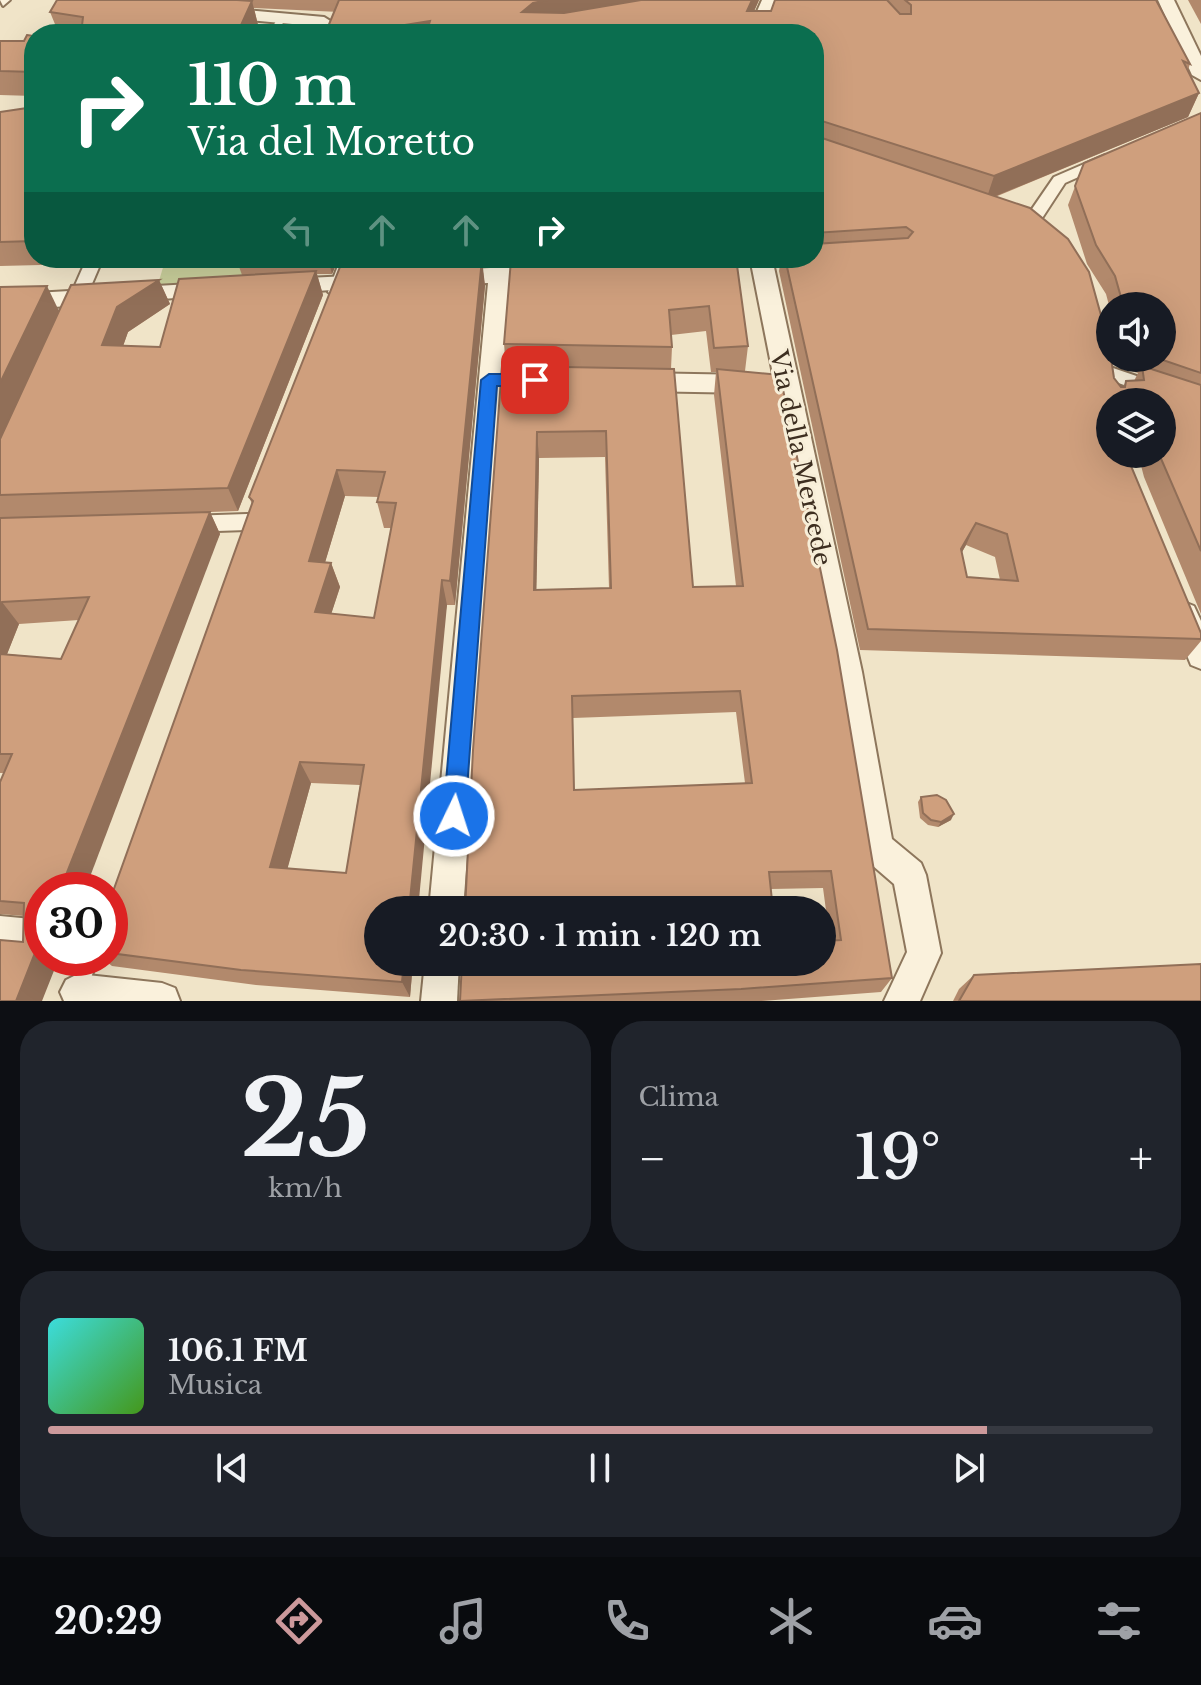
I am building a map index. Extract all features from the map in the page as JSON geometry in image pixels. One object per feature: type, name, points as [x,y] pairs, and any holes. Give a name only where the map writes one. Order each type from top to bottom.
[{"type":"street","points":[[758,24],[767,14],[770,0]]},
{"type":"street","points":[[1166,0],[1201,75]]},
{"type":"street","points":[[219,10],[224,15],[264,24]]},
{"type":"street","points":[[305,24],[323,24]]},
{"type":"street","points":[[1049,240],[1022,223],[1059,180],[1114,157]]},
{"type":"street","points":[[66,326],[91,268]]},
{"type":"street","points":[[328,311],[345,268]]},
{"type":"street","points":[[430,278],[489,268]]},
{"type":"street","points":[[447,896],[501,268]]},
{"type":"street","points":[[525,268],[573,272]]},
{"type":"street","name":"Via della Mercede","points":[[761,268],[842,649],[877,848],[909,875],[924,953],[900,1000]]},
{"type":"street","points":[[263,287],[385,281]]},
{"type":"street","points":[[0,303],[232,289]]},
{"type":"street","points":[[1114,388],[1113,374],[1201,405]]},
{"type":"street","points":[[489,380],[521,380]]},
{"type":"street","points":[[615,382],[785,385]]},
{"type":"street","points":[[170,525],[250,515],[237,551]]},
{"type":"street","points":[[1172,585],[1201,656]]},
{"type":"street","points":[[0,933],[24,935]]},
{"type":"street","points":[[439,1001],[441,976]]},
{"type":"street","points":[[76,996],[162,1001]]},
{"type":"lane","points":[[76,996],[83,976]]},
{"type":"green space","points":[[163,268],[247,268],[241,283],[157,287]]},
{"type":"building","points":[[57,0],[252,1],[242,24],[82,24],[83,17],[50,12]]},
{"type":"building","points":[[339,0],[548,0],[533,3],[522,12],[564,13],[641,0],[752,0],[747,11],[771,11],[775,0],[887,0],[900,14],[911,14],[911,5],[905,0],[1156,0],[1190,64],[1183,61],[1199,93],[994,176],[824,122],[824,24],[429,24],[430,21],[411,24],[329,24]]},
{"type":"building","points":[[0,41],[24,41],[24,72],[0,71]]},
{"type":"building","points":[[24,108],[24,241],[0,242],[0,112]]},
{"type":"building","points":[[1201,113],[1201,373],[1176,364],[1176,292],[1119,292],[1115,276],[1096,245],[1075,186],[1084,163]]},
{"type":"building","points":[[824,139],[1030,208],[1068,239],[1089,272],[1096,297],[1096,372],[1113,372],[1121,387],[1125,387],[1126,381],[1144,380],[1143,372],[1161,372],[1201,385],[1201,551],[1165,468],[1176,468],[1176,388],[1096,388],[1096,468],[1132,468],[1201,639],[868,629],[787,268],[824,268],[824,243],[908,238],[913,232],[906,227],[824,232]],"holes":[[[976,523],[1007,534],[1018,581],[967,577],[961,549]]]},
{"type":"building","points":[[340,268],[481,268],[450,581],[442,580],[410,896],[364,896],[364,976],[403,976],[402,982],[241,970],[128,955],[128,872],[120,872],[253,501],[249,497]],"holes":[[[337,470],[385,472],[377,502],[396,503],[374,618],[315,612],[331,563],[309,561]],[[300,762],[364,765],[346,873],[270,867]]]},
{"type":"building","points":[[510,268],[737,268],[748,346],[714,348],[709,306],[669,310],[672,347],[504,344]]},
{"type":"building","points":[[316,271],[228,488],[0,495],[0,439],[71,285],[159,280],[117,307],[102,345],[160,347],[179,279]]},
{"type":"building","points":[[47,286],[0,383],[0,287]]},
{"type":"building","points":[[502,366],[674,369],[693,587],[743,586],[717,369],[780,375],[837,650],[892,978],[741,989],[460,1001],[461,976],[836,976],[836,940],[841,940],[831,871],[769,872],[772,896],[466,896],[473,750]],"holes":[[[606,431],[611,588],[534,590],[537,432]],[[740,691],[752,783],[574,790],[572,696]]]},
{"type":"building","points":[[210,512],[67,872],[24,872],[24,903],[0,901],[0,782],[12,754],[0,754],[0,654],[61,659],[89,597],[2,602],[0,607],[0,518]]},
{"type":"building","points":[[937,795],[946,800],[954,814],[941,822],[931,820],[923,813],[921,797]]},
{"type":"building","points":[[24,903],[26,976],[16,1001],[0,1001],[0,940],[23,942]]},
{"type":"building","points":[[1201,964],[1201,1001],[959,1001],[974,975]]},
{"type":"route","points":[[454,816],[489,380],[535,380]]}]
